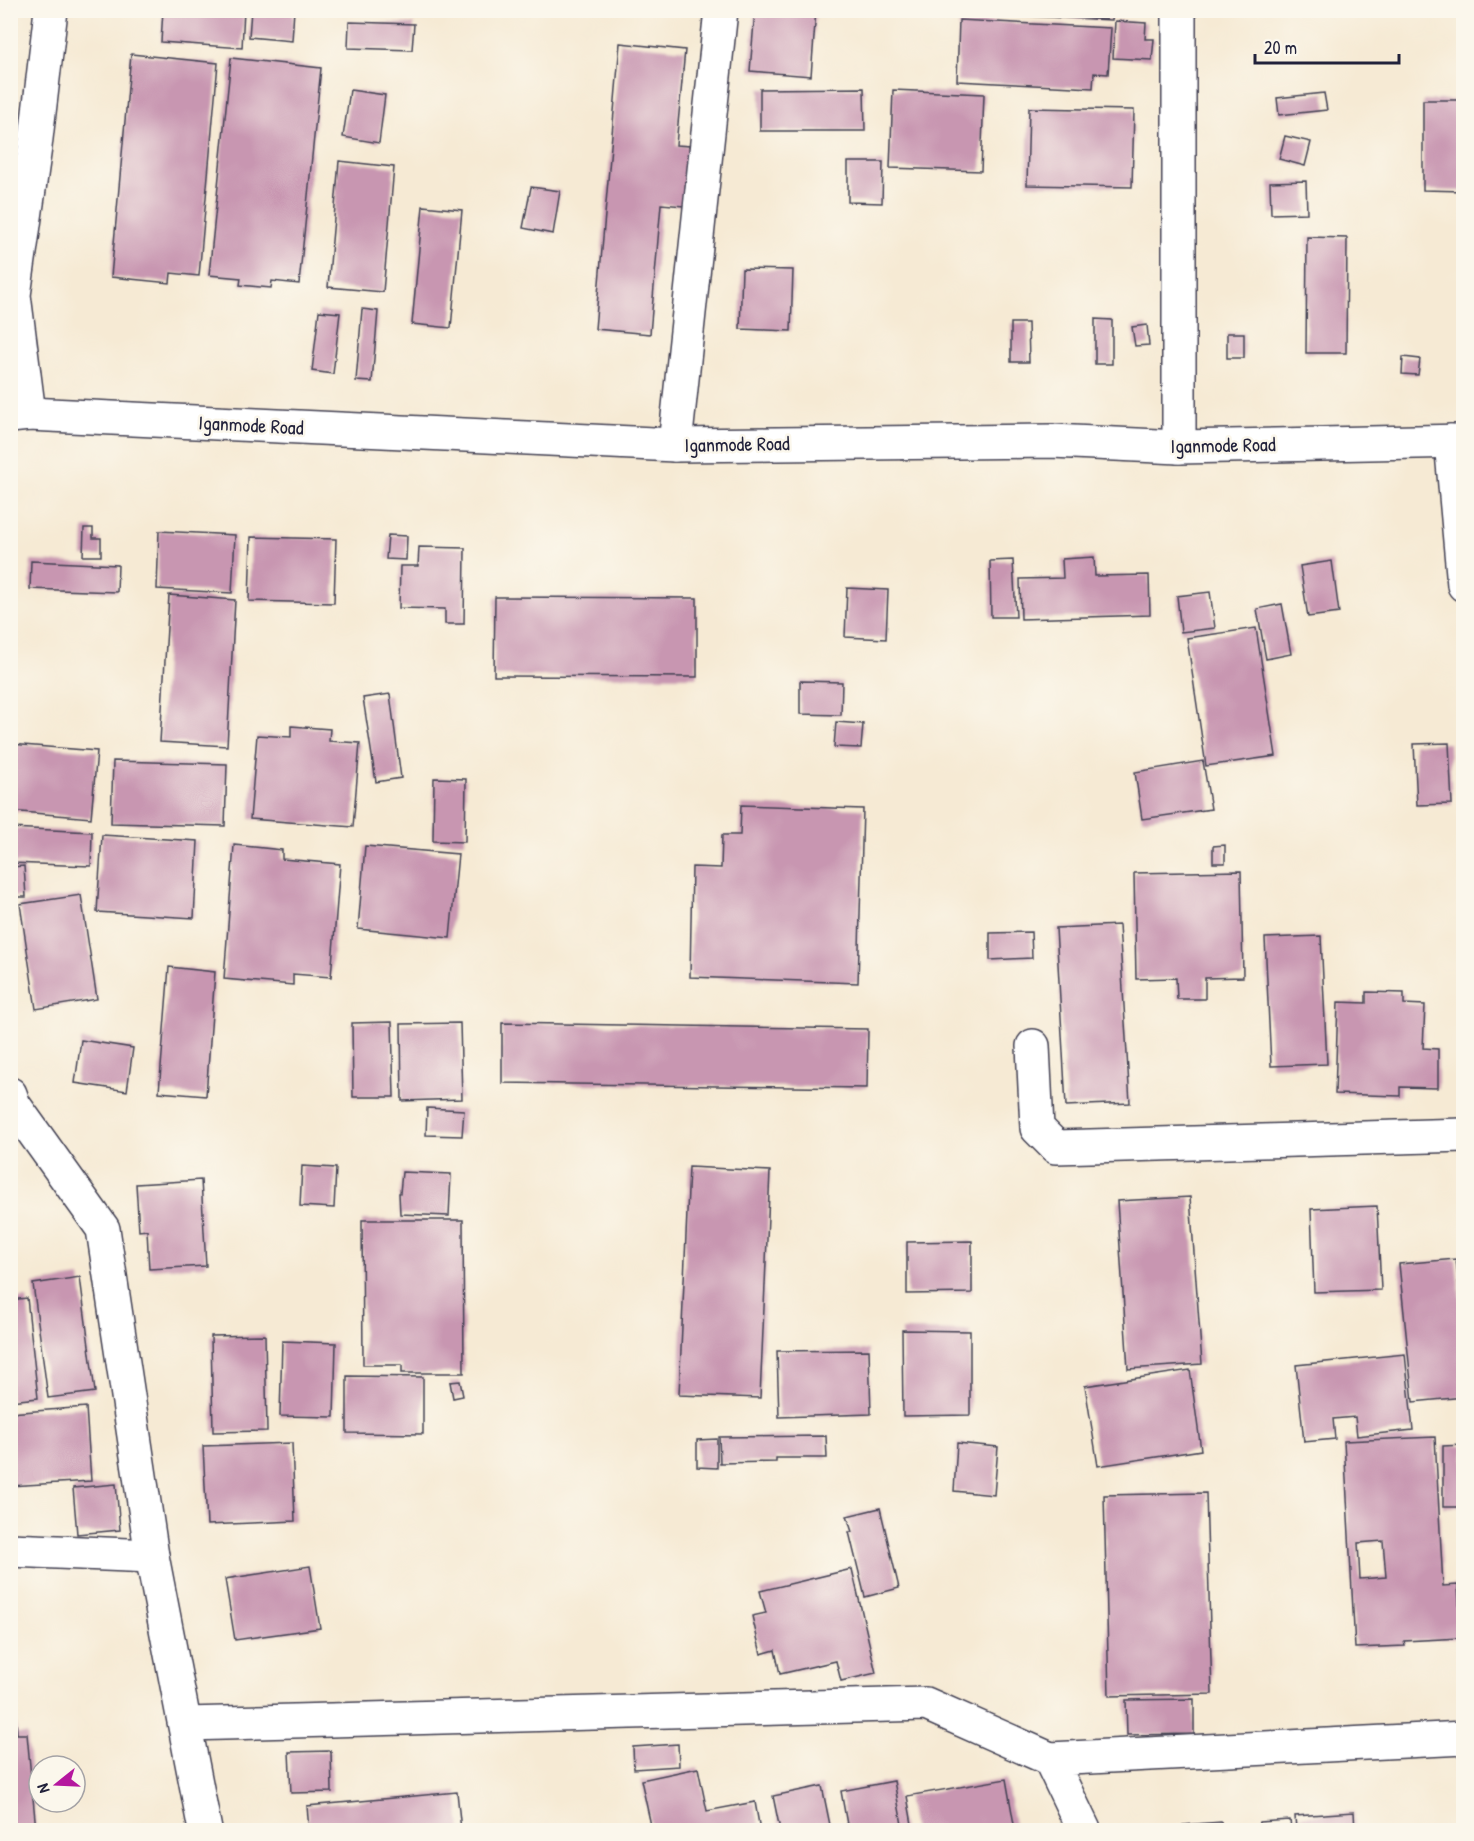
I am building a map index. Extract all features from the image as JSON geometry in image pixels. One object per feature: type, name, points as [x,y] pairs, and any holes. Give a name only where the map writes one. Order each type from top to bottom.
[{"type":"street","points":[[20,415],[14,295],[51,10]]},
{"type":"street","points":[[675,445],[721,10]]},
{"type":"street","points":[[1179,10],[1179,447]]},
{"type":"street","name":"Iganmode Road","points":[[20,415],[675,445],[1052,441],[1179,447],[1457,441]]},
{"type":"street","points":[[1457,441],[1464,585]]},
{"type":"street","points":[[1034,1046],[1037,1128],[1056,1148],[1464,1135]]},
{"type":"street","points":[[12,1101],[103,1229],[152,1556],[205,1830]]},
{"type":"street","points":[[10,1550],[152,1556]]},
{"type":"street","points":[[186,1724],[926,1704],[1050,1759],[1464,1738]]},
{"type":"street","points":[[1050,1759],[1084,1830]]},
{"type":"building","points":[[163,10],[244,10],[242,48],[161,42]]},
{"type":"building","points":[[251,10],[294,10],[292,41],[249,37]]},
{"type":"building","points":[[426,10],[469,10],[468,18],[425,14]]},
{"type":"building","points":[[755,10],[816,10],[811,76],[750,71]]},
{"type":"building","points":[[984,10],[1113,10],[1112,20],[984,14]]},
{"type":"building","points":[[959,20],[1111,28],[1108,74],[1094,73],[1093,88],[957,81]]},
{"type":"building","points":[[1115,21],[1146,23],[1145,39],[1154,39],[1152,60],[1113,58]]},
{"type":"building","points":[[349,22],[414,24],[412,50],[348,48]]},
{"type":"building","points":[[620,43],[685,50],[676,145],[690,146],[684,206],[661,204],[650,334],[595,329]]},
{"type":"building","points":[[131,54],[218,63],[199,276],[171,273],[170,283],[111,277]]},
{"type":"building","points":[[231,58],[321,68],[299,284],[272,281],[271,288],[240,285],[241,278],[209,275]]},
{"type":"building","points":[[864,88],[865,131],[760,131],[760,89]]},
{"type":"building","points":[[350,90],[385,95],[379,143],[343,137]]},
{"type":"building","points":[[893,90],[984,94],[981,171],[890,168]]},
{"type":"building","points":[[1324,93],[1327,110],[1279,115],[1277,98]]},
{"type":"building","points":[[1423,100],[1464,100],[1464,191],[1423,190]]},
{"type":"building","points":[[1029,108],[1134,110],[1132,187],[1027,185]]},
{"type":"building","points":[[1285,136],[1311,142],[1305,166],[1279,159]]},
{"type":"building","points":[[339,161],[394,167],[383,292],[328,287]]},
{"type":"building","points":[[848,162],[883,162],[882,203],[848,202]]},
{"type":"building","points":[[1306,181],[1307,213],[1271,214],[1270,182]]},
{"type":"building","points":[[531,187],[560,191],[553,234],[523,228]]},
{"type":"building","points":[[423,206],[462,210],[451,328],[412,324]]},
{"type":"building","points":[[1307,237],[1347,238],[1346,353],[1306,353]]},
{"type":"building","points":[[742,269],[793,270],[791,331],[740,329]]},
{"type":"building","points":[[362,309],[378,311],[372,382],[356,381]]},
{"type":"building","points":[[319,311],[340,313],[333,374],[312,371]]},
{"type":"building","points":[[1095,319],[1112,320],[1112,364],[1095,364]]},
{"type":"building","points":[[1011,323],[1028,323],[1029,362],[1011,362]]},
{"type":"building","points":[[1147,325],[1149,345],[1135,346],[1132,327]]},
{"type":"building","points":[[1227,333],[1244,333],[1244,358],[1227,358]]},
{"type":"building","points":[[1403,357],[1420,359],[1418,375],[1402,374]]},
{"type":"building","points":[[84,528],[93,528],[93,538],[101,538],[101,556],[83,556]]},
{"type":"building","points":[[159,531],[235,535],[232,593],[157,589]]},
{"type":"building","points":[[388,535],[407,536],[406,560],[386,559]]},
{"type":"building","points":[[251,537],[336,539],[334,603],[249,601]]},
{"type":"building","points":[[419,547],[465,548],[464,624],[445,624],[445,609],[399,608],[400,566],[418,566]]},
{"type":"building","points":[[1094,557],[1095,576],[1149,575],[1150,615],[1021,619],[1020,579],[1063,578],[1062,559]]},
{"type":"building","points":[[1013,560],[1016,617],[991,617],[990,561]]},
{"type":"building","points":[[31,561],[118,565],[117,592],[30,589]]},
{"type":"building","points":[[1332,561],[1339,613],[1308,617],[1300,566]]},
{"type":"building","points":[[847,588],[888,590],[886,639],[845,637]]},
{"type":"building","points":[[1210,592],[1215,628],[1181,632],[1177,596]]},
{"type":"building","points":[[169,595],[235,600],[227,746],[160,742]]},
{"type":"building","points":[[495,597],[697,598],[697,677],[494,676]]},
{"type":"building","points":[[1282,604],[1291,654],[1266,659],[1257,609]]},
{"type":"building","points":[[1256,628],[1276,756],[1206,766],[1187,638]]},
{"type":"building","points":[[800,681],[842,682],[841,715],[800,714]]},
{"type":"building","points":[[390,694],[401,778],[376,782],[363,698]]},
{"type":"building","points":[[836,722],[863,724],[861,748],[834,747]]},
{"type":"building","points":[[291,726],[330,729],[329,741],[360,743],[353,827],[250,819],[257,735],[291,737]]},
{"type":"building","points":[[1449,743],[1452,804],[1417,805],[1414,744]]},
{"type":"building","points":[[10,744],[97,751],[91,818],[10,811]]},
{"type":"building","points":[[113,761],[227,764],[225,826],[111,823]]},
{"type":"building","points":[[1203,761],[1211,809],[1142,819],[1135,772]]},
{"type":"building","points":[[434,778],[466,779],[465,842],[433,841]]},
{"type":"building","points":[[741,805],[863,809],[858,983],[690,977],[692,867],[721,868],[722,835],[740,835]]},
{"type":"building","points":[[10,828],[92,832],[91,866],[10,863]]},
{"type":"building","points":[[102,835],[198,841],[194,918],[97,912]]},
{"type":"building","points":[[234,845],[282,850],[282,859],[340,864],[331,977],[293,974],[293,985],[224,979]]},
{"type":"building","points":[[1225,845],[1225,863],[1213,863],[1213,846]]},
{"type":"building","points":[[365,846],[458,854],[450,938],[358,929]]},
{"type":"building","points":[[24,866],[26,897],[10,897],[10,867]]},
{"type":"building","points":[[1241,871],[1243,977],[1205,978],[1205,999],[1177,999],[1176,978],[1136,979],[1134,873]]},
{"type":"building","points":[[81,895],[97,999],[36,1009],[20,904]]},
{"type":"building","points":[[1119,925],[1130,1103],[1066,1106],[1056,928]]},
{"type":"building","points":[[1031,932],[1032,958],[990,960],[990,933]]},
{"type":"building","points":[[1321,936],[1327,1064],[1271,1066],[1265,938]]},
{"type":"building","points":[[169,967],[215,972],[206,1096],[159,1092]]},
{"type":"building","points":[[1366,992],[1404,993],[1404,1004],[1425,1005],[1423,1048],[1438,1049],[1438,1088],[1400,1087],[1400,1096],[1335,1094],[1338,1002],[1366,1003]]},
{"type":"building","points":[[392,1022],[394,1097],[353,1097],[352,1023]]},
{"type":"building","points":[[460,1023],[462,1099],[402,1101],[401,1024]]},
{"type":"building","points":[[502,1023],[868,1029],[867,1088],[502,1083]]},
{"type":"building","points":[[81,1040],[133,1048],[127,1091],[75,1083]]},
{"type":"building","points":[[427,1108],[464,1110],[462,1136],[426,1135]]},
{"type":"building","points":[[302,1166],[336,1168],[334,1208],[300,1206]]},
{"type":"building","points":[[689,1167],[770,1171],[760,1398],[679,1395]]},
{"type":"building","points":[[402,1172],[451,1174],[449,1216],[400,1214],[399,1193]]},
{"type":"building","points":[[201,1180],[206,1266],[149,1269],[147,1230],[139,1231],[136,1184]]},
{"type":"building","points":[[1190,1197],[1202,1364],[1128,1369],[1117,1201]]},
{"type":"building","points":[[1377,1206],[1381,1290],[1314,1292],[1311,1209]]},
{"type":"building","points":[[362,1220],[463,1220],[464,1373],[402,1373],[402,1365],[363,1365]]},
{"type":"building","points":[[972,1241],[972,1293],[907,1294],[907,1242]]},
{"type":"building","points":[[1456,1259],[1464,1334],[1464,1397],[1413,1402],[1399,1264]]},
{"type":"building","points":[[80,1277],[95,1392],[48,1398],[33,1284]]},
{"type":"building","points":[[27,1298],[38,1398],[10,1401],[10,1300]]},
{"type":"building","points":[[902,1330],[970,1331],[970,1415],[903,1416]]},
{"type":"building","points":[[265,1335],[267,1431],[213,1432],[211,1336]]},
{"type":"building","points":[[282,1341],[336,1343],[334,1417],[280,1416]]},
{"type":"building","points":[[869,1350],[871,1414],[779,1417],[777,1351]]},
{"type":"building","points":[[1405,1354],[1413,1430],[1357,1436],[1355,1417],[1333,1419],[1335,1439],[1304,1442],[1296,1365]]},
{"type":"building","points":[[1190,1370],[1201,1450],[1098,1466],[1085,1386]]},
{"type":"building","points":[[347,1376],[423,1377],[423,1434],[347,1433]]},
{"type":"building","points":[[460,1381],[463,1396],[453,1398],[450,1382]]},
{"type":"building","points":[[86,1407],[91,1481],[10,1486],[10,1413]]},
{"type":"building","points":[[826,1436],[827,1458],[776,1458],[776,1462],[720,1463],[719,1437]]},
{"type":"building","points":[[1435,1437],[1443,1586],[1458,1585],[1461,1638],[1404,1641],[1405,1646],[1355,1648],[1344,1441]],"holes":[[[1383,1541],[1386,1577],[1360,1579],[1358,1543]]]},
{"type":"building","points":[[717,1439],[717,1468],[697,1467],[697,1440]]},
{"type":"building","points":[[292,1443],[295,1521],[207,1525],[203,1446]]},
{"type":"building","points":[[957,1443],[998,1447],[994,1495],[954,1491]]},
{"type":"building","points":[[1464,1445],[1464,1507],[1443,1507],[1443,1446]]},
{"type":"building","points":[[116,1484],[120,1530],[77,1534],[73,1488]]},
{"type":"building","points":[[1206,1493],[1212,1694],[1109,1696],[1104,1495]]},
{"type":"building","points":[[880,1508],[899,1588],[865,1597],[847,1516]]},
{"type":"building","points":[[310,1566],[320,1628],[235,1640],[225,1579]]},
{"type":"building","points":[[852,1569],[876,1673],[841,1681],[836,1661],[780,1674],[775,1650],[761,1654],[752,1616],[766,1613],[760,1591]]},
{"type":"building","points":[[10,1694],[14,1694],[17,1734],[27,1734],[29,1754],[27,1754],[27,1814],[34,1814],[36,1830],[10,1830]]},
{"type":"building","points":[[1194,1699],[1194,1734],[1127,1735],[1126,1700]]},
{"type":"building","points":[[678,1744],[679,1766],[634,1769],[633,1747]]},
{"type":"building","points":[[331,1751],[332,1792],[291,1793],[289,1752]]},
{"type":"building","points":[[698,1768],[707,1811],[755,1802],[760,1830],[652,1830],[641,1780]]},
{"type":"building","points":[[1006,1779],[1015,1830],[913,1830],[907,1796]]},
{"type":"building","points":[[894,1781],[903,1830],[848,1830],[841,1791]]},
{"type":"building","points":[[822,1786],[831,1830],[780,1830],[773,1796]]},
{"type":"building","points":[[457,1792],[461,1830],[309,1830],[307,1806]]},
{"type":"building","points":[[1354,1812],[1355,1830],[1296,1830],[1295,1816]]},
{"type":"building","points":[[1290,1820],[1291,1830],[1222,1830],[1258,1826],[1259,1822]]},
{"type":"building","points":[[1221,1822],[1222,1830],[1183,1830],[1183,1825]]}]
